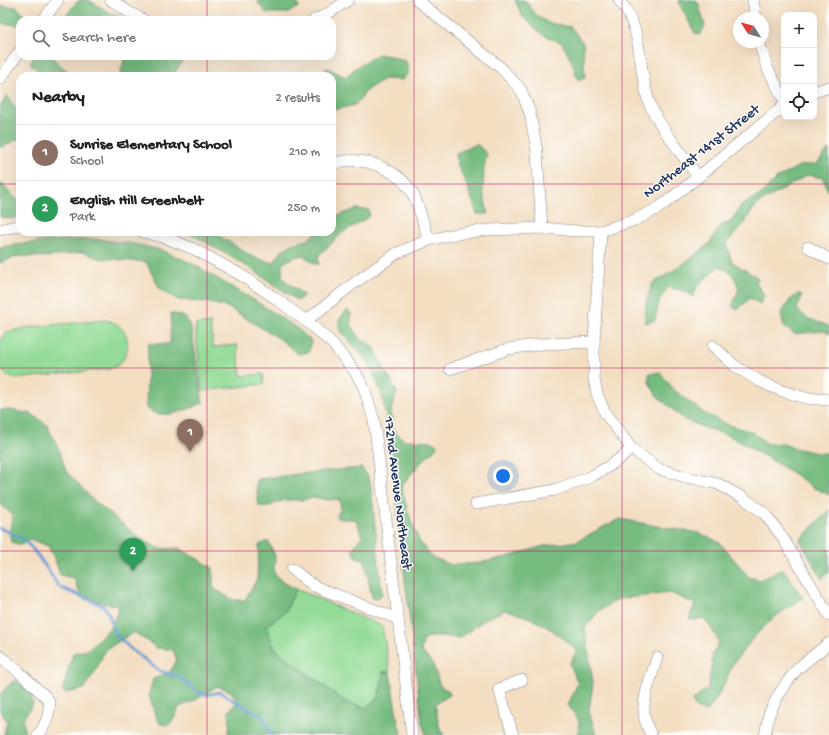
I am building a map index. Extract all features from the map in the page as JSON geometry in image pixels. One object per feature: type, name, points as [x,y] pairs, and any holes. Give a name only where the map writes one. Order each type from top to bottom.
[{"type":"street","points":[[46,16],[58,0]]},
{"type":"street","points":[[111,0],[136,16]]},
{"type":"street","points":[[324,16],[348,0]]},
{"type":"street","points":[[417,0],[501,68],[521,90],[530,113],[537,152],[542,228]]},
{"type":"street","points":[[619,0],[630,18],[637,36],[650,104],[657,121],[698,177]]},
{"type":"street","points":[[753,0],[755,12]]},
{"type":"street","points":[[761,48],[767,67],[781,94]]},
{"type":"street","points":[[0,79],[16,57]]},
{"type":"street","points":[[817,91],[829,87]]},
{"type":"street","name":"Northeast 141st Street","points":[[306,321],[353,284],[397,253],[429,240],[455,234],[488,230],[542,228],[576,231],[601,231],[635,220],[660,207],[781,108]]},
{"type":"street","points":[[336,163],[343,161],[366,162],[383,168],[401,179],[414,196],[429,240]]},
{"type":"street","points":[[0,230],[16,227]]},
{"type":"street","points":[[601,231],[594,342],[594,379],[605,413],[632,449],[659,468],[686,477],[718,484],[742,497],[764,514],[781,535],[829,615]]},
{"type":"street","name":"172nd Avenue Northeast","points":[[158,236],[194,249],[240,275],[275,298],[332,343],[356,373],[364,388],[374,420],[412,735]]},
{"type":"street","points":[[808,247],[829,259]]},
{"type":"street","points":[[450,369],[508,349],[542,344],[594,342]]},
{"type":"street","points":[[713,346],[735,366],[759,381],[782,391],[806,398],[829,400]]},
{"type":"street","points":[[476,504],[555,490],[590,477],[611,465],[632,449]]},
{"type":"street","points":[[292,569],[314,586],[398,620]]},
{"type":"street","points":[[765,735],[769,714],[787,682],[797,669],[829,642]]},
{"type":"street","points":[[0,656],[25,677],[46,697],[50,703],[48,719],[43,733]]},
{"type":"street","points":[[651,735],[646,726],[644,710],[647,693],[657,658]]},
{"type":"street","points":[[513,735],[499,689],[522,680]]},
{"type":"green space","points":[[80,0],[89,0],[117,16],[65,16]]},
{"type":"green space","points":[[259,0],[295,0],[299,7],[288,13],[266,13],[258,3]]},
{"type":"green space","points":[[515,0],[525,0],[537,16],[549,23],[571,27],[583,43],[585,78],[578,80],[571,60],[562,43],[543,35],[522,16]]},
{"type":"green space","points":[[679,0],[696,0],[699,5],[705,26],[700,35],[695,33],[681,7]]},
{"type":"green space","points":[[0,6],[17,7],[25,16],[16,16],[16,25],[4,24],[0,22]]},
{"type":"green space","points":[[378,54],[391,56],[406,61],[408,73],[402,80],[384,79],[368,89],[355,105],[336,109],[336,72],[324,72],[325,69],[329,68],[345,77],[357,67]]},
{"type":"green space","points":[[32,60],[55,60],[69,72],[42,72],[30,63]]},
{"type":"green space","points":[[124,60],[183,60],[176,72],[121,72]]},
{"type":"green space","points":[[7,95],[16,110],[16,140],[0,147],[0,107]]},
{"type":"green space","points":[[477,144],[487,154],[484,167],[483,191],[488,214],[477,214],[466,183],[457,164],[456,153]]},
{"type":"green space","points":[[829,148],[829,193],[823,178],[808,175],[757,204],[742,226],[726,244],[732,262],[758,278],[756,283],[764,295],[760,304],[750,298],[738,309],[732,307],[739,288],[732,273],[719,266],[698,285],[693,297],[687,292],[668,287],[659,301],[655,320],[645,323],[646,302],[652,284],[682,265],[709,244],[721,225],[731,222],[741,205],[759,196],[776,179],[799,166],[817,164]]},
{"type":"green space","points":[[1,182],[12,196],[16,198],[16,218],[11,219],[0,217]]},
{"type":"green space","points":[[356,209],[369,210],[370,216],[342,233],[318,256],[319,264],[315,264],[303,255],[294,257],[282,264],[282,276],[288,283],[304,295],[298,301],[250,268],[195,236],[219,236],[255,258],[273,263],[282,251],[292,244],[308,240],[312,236],[336,236],[336,216]]},
{"type":"green space","points":[[96,239],[135,244],[161,250],[191,263],[254,300],[297,328],[311,341],[309,352],[298,354],[280,339],[227,307],[205,302],[178,300],[160,289],[146,262],[98,258],[83,252],[49,257],[18,256],[0,263],[0,248],[6,246],[46,241]]},
{"type":"green space","points":[[798,294],[802,295],[797,310],[807,318],[829,326],[829,334],[824,331],[795,334],[784,327],[781,314],[790,300]]},
{"type":"green space","points":[[347,310],[351,313],[351,324],[359,338],[374,347],[397,392],[391,410],[392,429],[404,440],[431,441],[438,446],[401,486],[407,509],[419,541],[432,557],[451,565],[479,563],[507,557],[544,546],[578,541],[620,519],[699,533],[719,542],[749,577],[759,580],[783,569],[803,598],[773,618],[754,637],[733,664],[720,693],[707,712],[696,708],[692,701],[708,688],[713,653],[719,642],[712,629],[703,618],[694,620],[689,619],[695,604],[670,593],[618,599],[599,611],[585,628],[593,683],[589,711],[596,735],[578,735],[579,721],[568,705],[578,683],[570,664],[577,650],[552,630],[530,618],[506,610],[487,618],[460,638],[440,636],[424,638],[421,651],[433,664],[440,686],[449,691],[450,695],[435,704],[439,726],[444,735],[426,735],[422,723],[400,538],[391,441],[381,392],[368,362],[339,329],[339,320]]},
{"type":"green space","points":[[171,313],[185,317],[191,327],[203,403],[173,414],[153,413],[146,408],[148,344],[170,344]]},
{"type":"green space","points":[[106,320],[120,326],[128,343],[124,358],[115,367],[109,369],[15,379],[7,376],[0,369],[0,341],[7,332],[29,327]]},
{"type":"green space","points":[[210,323],[213,347],[237,345],[241,376],[263,374],[264,384],[202,391],[195,325]]},
{"type":"green space","points":[[660,372],[673,389],[705,414],[726,424],[752,432],[768,444],[781,443],[793,448],[818,453],[829,453],[829,495],[812,487],[793,473],[730,436],[685,420],[657,396],[649,382],[649,374]]},
{"type":"green space","points":[[0,410],[10,410],[32,414],[47,425],[59,450],[66,471],[92,499],[141,539],[160,549],[179,548],[213,568],[213,588],[233,600],[245,600],[257,579],[259,545],[268,541],[275,556],[274,573],[281,581],[296,589],[285,612],[266,626],[275,649],[344,701],[366,708],[379,697],[383,672],[390,672],[398,723],[402,735],[228,735],[230,724],[229,711],[238,701],[230,691],[217,686],[204,695],[179,707],[174,719],[168,725],[160,724],[154,712],[149,695],[153,679],[169,673],[177,660],[173,650],[157,648],[134,632],[105,650],[96,670],[84,689],[66,693],[62,691],[73,653],[87,650],[109,629],[119,606],[104,603],[80,594],[74,578],[60,575],[48,546],[30,539],[21,545],[11,542],[10,529],[13,516],[0,503]]},
{"type":"green space","points":[[362,468],[367,475],[371,486],[382,594],[373,599],[365,560],[356,557],[352,550],[362,536],[356,519],[341,519],[336,517],[341,508],[339,499],[327,500],[314,497],[302,500],[285,500],[269,506],[259,506],[256,484],[258,479]]},
{"type":"green space","points":[[829,510],[829,572],[822,579],[800,540]]},
{"type":"green space","points":[[296,589],[382,626],[390,672],[383,672],[379,697],[366,708],[344,701],[275,649],[266,626],[285,612]]},
{"type":"green space","points":[[14,680],[30,691],[33,704],[23,719],[25,735],[4,735],[7,721],[0,711],[0,694]]},
{"type":"waterway","points":[[0,528],[21,538],[31,547],[59,587],[104,606],[110,617],[114,633],[133,651],[160,671],[180,677],[195,691],[207,695],[220,692],[264,717],[271,735]]},
{"type":"place","name":"Sunrise Elementary School","points":[[190,452]]},
{"type":"place","name":"English Hill Greenbelt","points":[[133,571]]}]
